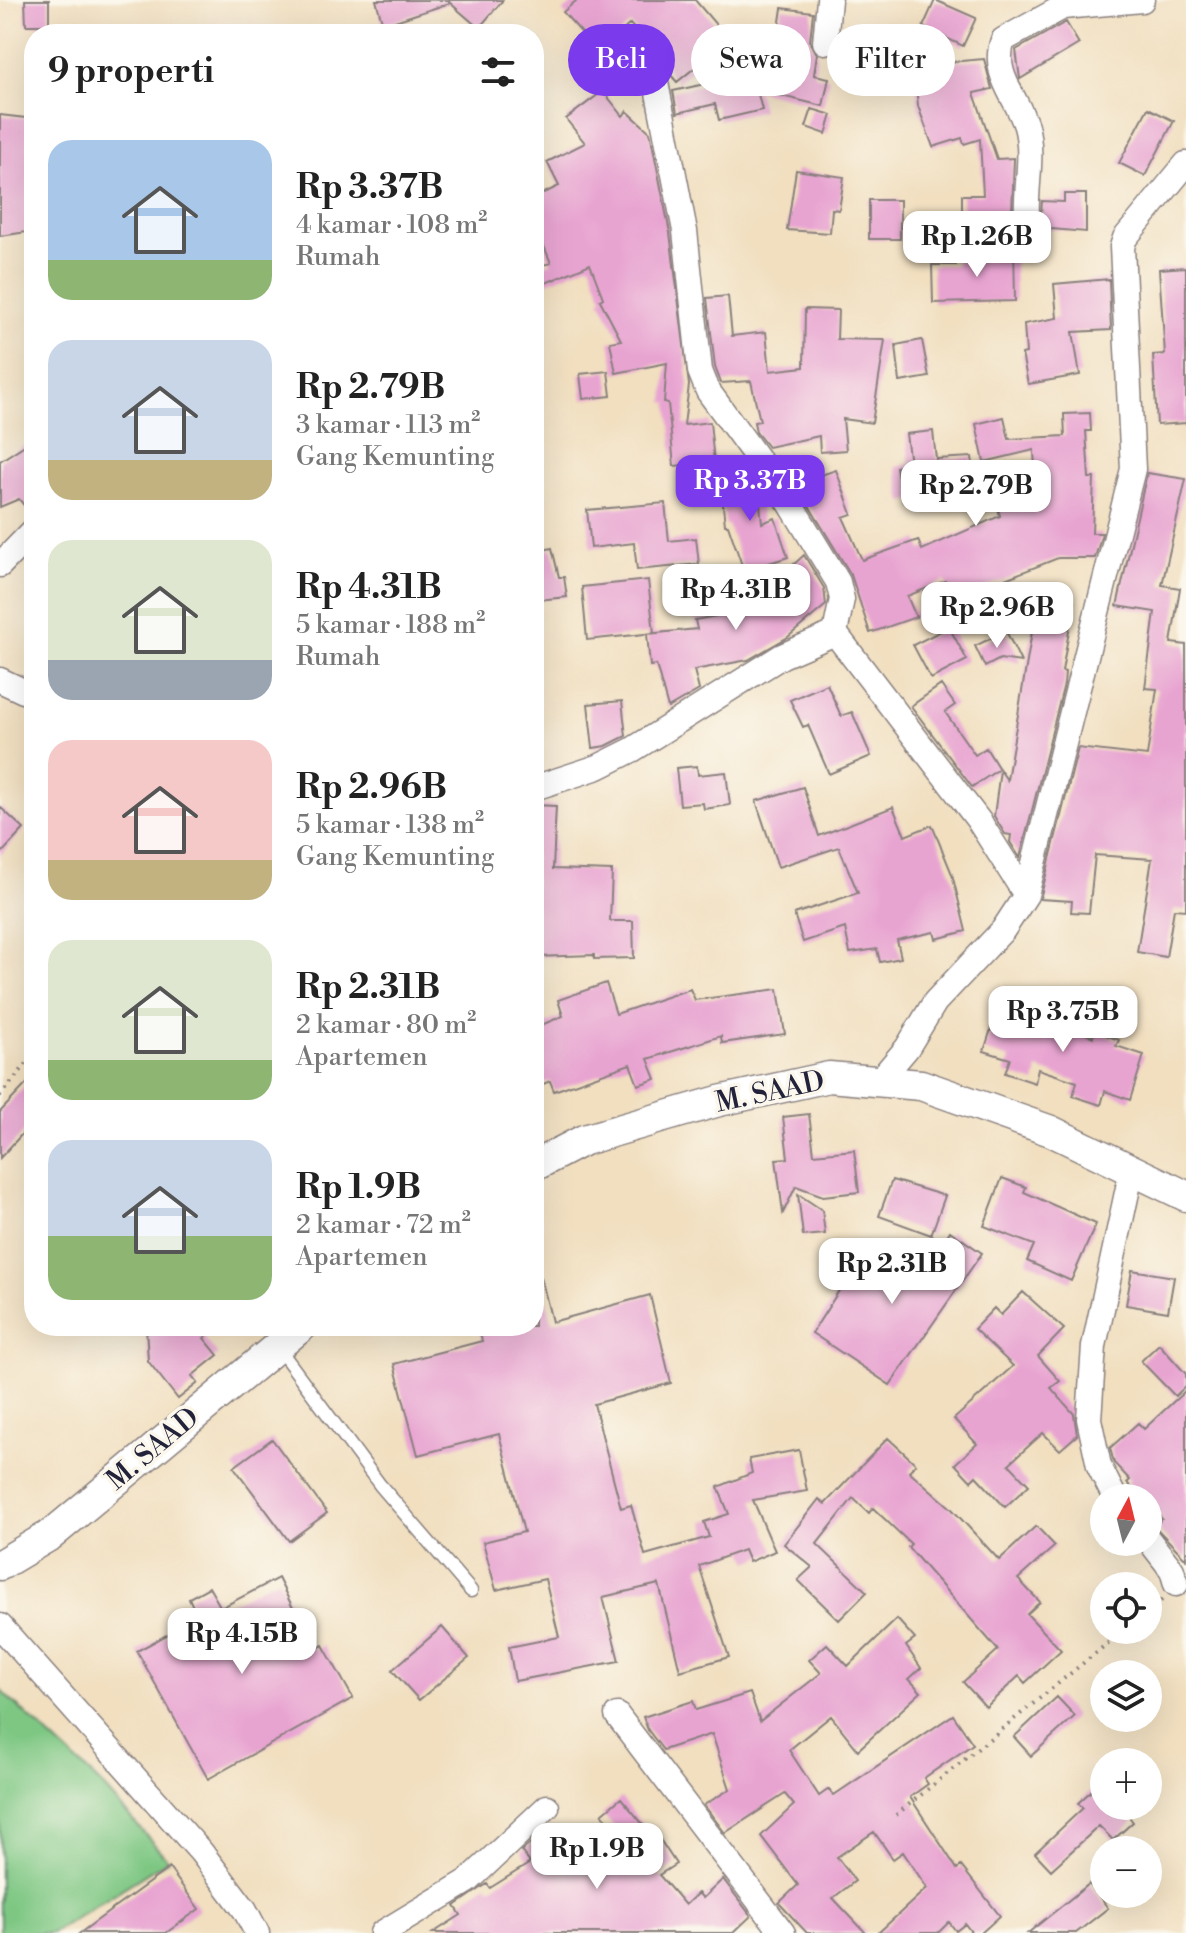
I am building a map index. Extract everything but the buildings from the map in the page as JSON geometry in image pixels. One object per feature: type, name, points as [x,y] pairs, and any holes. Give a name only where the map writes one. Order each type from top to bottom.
[{"type":"street","points":[[825,42],[829,0]]},
{"type":"street","points":[[957,230],[1025,226],[1029,142],[1023,118],[1001,76],[1000,49],[1003,40],[1062,3],[1142,0]]},
{"type":"street","points":[[659,96],[685,231],[700,371],[708,391],[790,503],[838,582],[842,599],[835,633],[971,810],[1026,895]]},
{"type":"street","points":[[880,1080],[907,1048],[935,1002],[1003,930],[1026,895],[1133,469],[1122,247],[1125,238],[1186,164]]},
{"type":"street","points":[[0,565],[24,540]]},
{"type":"street","points":[[544,785],[598,767],[632,750],[782,656],[835,633]]},
{"type":"street","points":[[0,680],[24,691]]},
{"type":"street","name":"M. SAAD","points":[[544,1161],[584,1140],[719,1101],[829,1077],[921,1085],[1051,1131],[1186,1196]]},
{"type":"street","points":[[1108,1484],[1099,1466],[1089,1419],[1094,1346],[1132,1169]]},
{"type":"street","name":"M. SAAD","points":[[0,1565],[52,1534],[290,1336]]},
{"type":"street","points":[[1161,1556],[1172,1570],[1176,1584]]},
{"type":"street","points":[[0,1626],[201,1852],[245,1910],[257,1933]]},
{"type":"street","points":[[617,1715],[783,1933]]},
{"type":"street","points":[[382,1933],[468,1881],[547,1807]]},
{"type":"lane","points":[[277,1346],[380,1485],[471,1591]]},
{"type":"path","points":[[0,1096],[24,1067]]},
{"type":"path","points":[[896,1815],[1107,1644]]},
{"type":"green space","points":[[0,1690],[99,1782],[168,1860],[52,1933],[0,1933]]}]
